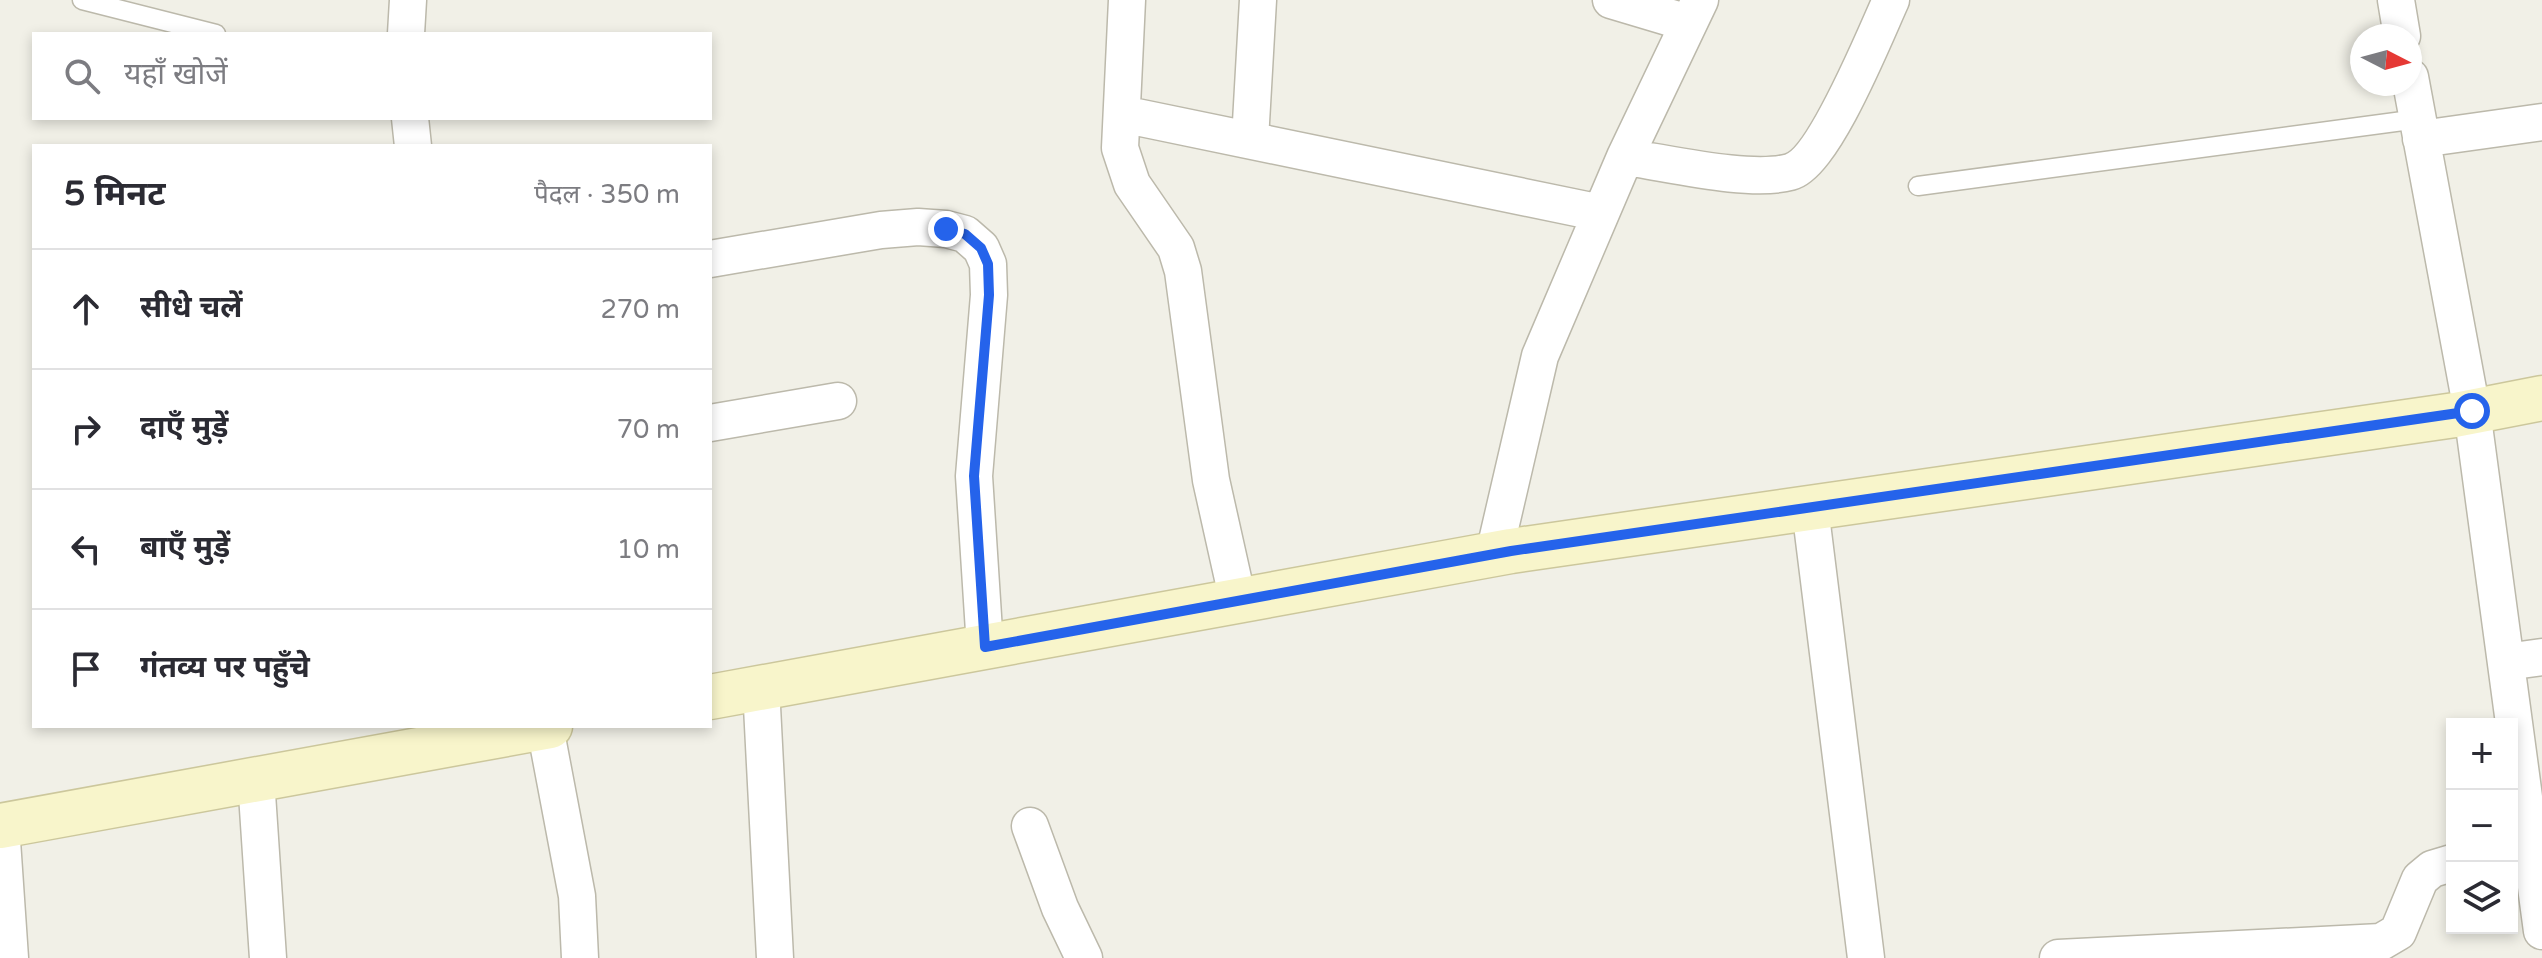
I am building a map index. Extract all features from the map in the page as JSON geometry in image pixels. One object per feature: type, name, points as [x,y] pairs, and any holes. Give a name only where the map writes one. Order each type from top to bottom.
[{"type":"main road","points":[[712,697],[1494,554],[2472,411],[2542,398]]},
{"type":"main road","points":[[1,826],[493,731],[525,728]]},
{"type":"street","points":[[406,32],[408,0]]},
{"type":"street","points":[[1127,0],[1120,148],[1132,184],[1176,248],[1183,271],[1211,480],[1238,601]]},
{"type":"street","points":[[1250,140],[1258,0]]},
{"type":"street","points":[[1494,554],[1540,356],[1625,157],[1694,12],[1611,0]]},
{"type":"street","points":[[1625,157],[1761,177],[1793,172],[1814,154],[1828,131],[1891,0]]},
{"type":"street","points":[[2396,0],[2400,24]]},
{"type":"street","points":[[2414,96],[2472,411],[2529,853],[2542,931]]},
{"type":"street","points":[[1122,114],[1601,213]]},
{"type":"street","points":[[410,120],[413,144]]},
{"type":"street","points":[[2420,129],[2542,122]]},
{"type":"street","points":[[712,259],[881,230],[918,227],[965,234],[981,248],[988,264],[989,295],[974,476],[985,647]]},
{"type":"street","points":[[712,423],[838,401]]},
{"type":"street","points":[[1810,508],[1866,958]]},
{"type":"street","points":[[2506,662],[2542,657]]},
{"type":"street","points":[[761,687],[775,958]]},
{"type":"street","points":[[547,728],[577,896],[580,958]]},
{"type":"street","points":[[256,779],[268,958]]},
{"type":"street","points":[[1,826],[10,958]]},
{"type":"street","points":[[1030,826],[1060,908],[1084,958]]},
{"type":"street","points":[[2072,957],[2381,942],[2398,932],[2420,879],[2432,869],[2446,865]]},
{"type":"lane","points":[[82,0],[208,32]]},
{"type":"lane","points":[[1918,186],[2420,129]]},
{"type":"route","points":[[946,229],[965,234],[981,248],[988,264],[983,394],[974,476],[985,647],[1511,551],[2472,411]]}]
